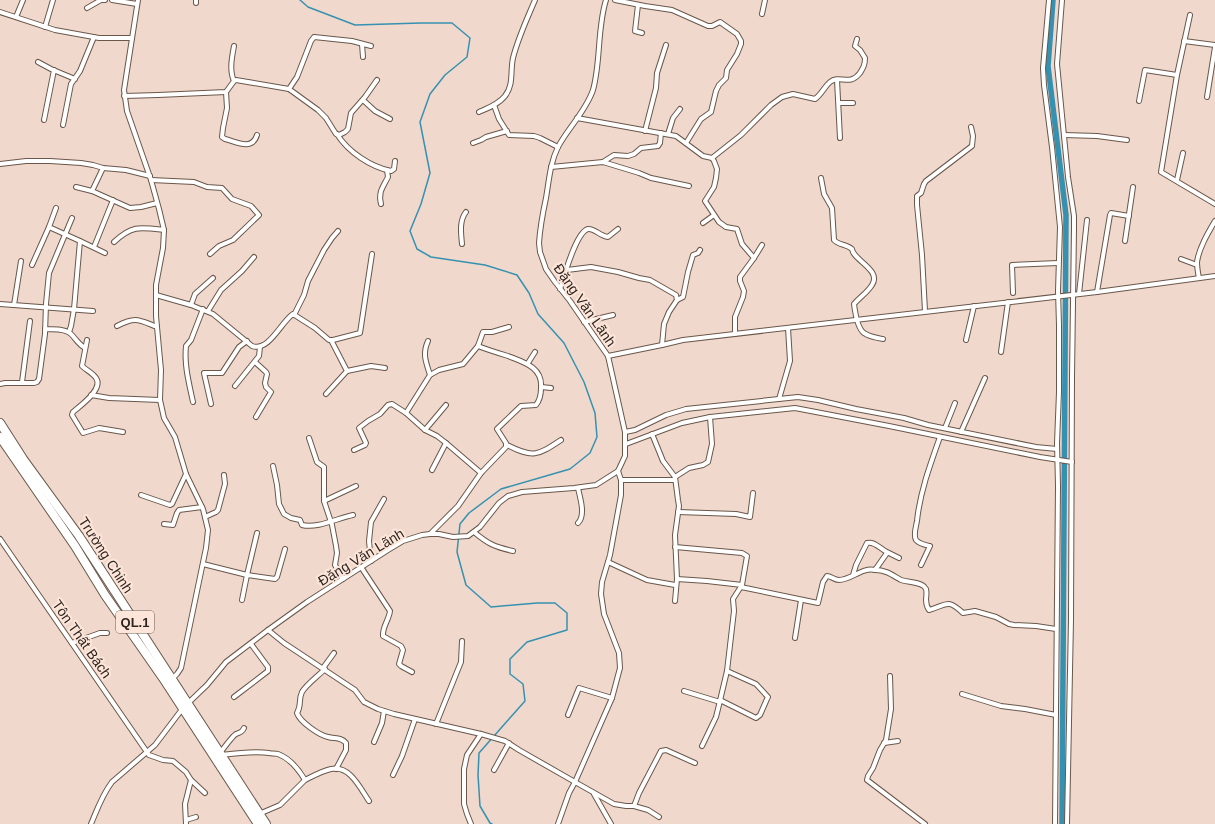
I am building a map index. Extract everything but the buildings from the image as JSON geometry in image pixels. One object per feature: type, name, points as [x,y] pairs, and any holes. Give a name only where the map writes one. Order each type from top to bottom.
[{"type":"highway","name":"Trường Chinh","points":[[0,423],[23,459],[79,536],[258,824]]},
{"type":"highway","name":"Trường Chinh","points":[[0,437],[72,541],[105,595],[169,680]]},
{"type":"highway","name":"Trường Chinh","points":[[186,706],[221,754],[266,824]]},
{"type":"street","points":[[16,17],[23,0]]},
{"type":"street","points":[[45,27],[52,0]]},
{"type":"street","points":[[87,8],[101,0],[106,0]]},
{"type":"street","points":[[112,0],[138,2],[124,96],[127,111],[150,178],[164,230],[163,248],[157,279],[156,295],[161,370],[160,400],[164,418],[175,437],[186,474],[202,507],[208,535],[181,668],[177,674],[169,680]]},
{"type":"street","points":[[479,112],[501,100],[509,88],[511,82],[511,65],[514,54],[535,0]]},
{"type":"street","name":"Đặng Văn Lãnh","points":[[606,0],[602,18],[592,92],[558,147],[551,167],[539,243],[544,265],[548,272],[608,356],[625,432],[625,456],[618,471]]},
{"type":"street","points":[[615,0],[672,10],[708,26],[712,26],[720,22],[737,34],[741,41],[737,54],[727,70],[726,78],[719,85],[716,91],[711,112],[701,119],[686,143]]},
{"type":"street","points":[[762,14],[766,0]]},
{"type":"street","points":[[1049,0],[1043,68],[1060,227],[1058,263],[1059,392],[1057,449],[1055,824]]},
{"type":"street","points":[[1062,0],[1057,64],[1068,177],[1074,216],[1071,642],[1067,824]]},
{"type":"street","points":[[638,5],[635,31],[642,33]]},
{"type":"street","points":[[0,12],[45,27],[94,37],[106,39],[132,38]]},
{"type":"street","points":[[1190,15],[1177,75],[1161,172],[1177,180],[1215,204]]},
{"type":"street","points":[[63,125],[71,84],[75,79],[94,37]]},
{"type":"street","points":[[290,89],[297,77],[314,37],[352,41],[371,46]]},
{"type":"street","points":[[712,158],[741,135],[771,105],[782,98],[793,94],[815,99],[823,93],[830,82],[837,80],[852,80],[855,78],[865,65],[866,58],[864,54],[855,46],[857,39]]},
{"type":"street","points":[[1184,41],[1215,46],[1207,97]]},
{"type":"street","points":[[362,44],[363,57]]},
{"type":"street","points":[[645,131],[656,88],[657,73],[666,45]]},
{"type":"street","points":[[234,46],[231,66],[234,81]]},
{"type":"street","points":[[38,62],[75,79]]},
{"type":"street","points":[[44,120],[54,70]]},
{"type":"street","points":[[1139,101],[1145,70],[1177,75]]},
{"type":"street","points":[[257,135],[255,140],[248,145],[222,137],[222,128],[227,108],[226,92],[234,81],[238,80],[290,89],[318,110],[338,134],[340,139],[359,157],[368,163],[391,171],[394,169],[395,161]]},
{"type":"street","points":[[338,134],[348,129],[351,113],[363,100],[377,80]]},
{"type":"street","points":[[837,80],[840,138]]},
{"type":"street","points":[[124,96],[158,96],[226,92]]},
{"type":"street","points":[[363,100],[375,111],[390,119]]},
{"type":"street","points":[[838,103],[853,103]]},
{"type":"street","points":[[494,105],[499,119],[509,134],[534,136],[558,147]]},
{"type":"street","points":[[668,134],[673,118],[680,109]]},
{"type":"street","points":[[577,118],[676,136],[703,156],[712,158],[717,169],[716,178],[714,187],[705,201],[714,215],[724,226],[736,229],[742,244],[754,258]]},
{"type":"street","points":[[925,312],[922,255],[916,205],[917,196],[921,193],[926,181],[972,146],[973,136],[971,128]]},
{"type":"street","points":[[472,143],[486,137],[507,132]]},
{"type":"street","points":[[603,162],[614,155],[628,156],[634,154],[641,148],[658,146],[660,143],[661,133]]},
{"type":"street","points":[[1064,135],[1098,136],[1127,140]]},
{"type":"street","points":[[1177,180],[1183,153]]},
{"type":"street","points":[[0,164],[26,161],[50,161],[91,164],[103,168],[126,170],[150,178],[194,182],[207,187],[222,188],[232,199],[251,206],[259,215],[233,240],[220,246],[210,254]]},
{"type":"street","points":[[551,167],[603,162],[651,178],[689,186]]},
{"type":"street","points":[[92,191],[103,168]]},
{"type":"street","points":[[381,204],[379,196],[388,177],[387,170]]},
{"type":"street","points":[[821,178],[824,194],[832,208],[834,240],[836,243],[844,244],[852,249],[853,254],[867,266],[872,272],[874,278],[871,287],[854,304],[860,327],[863,332],[870,336],[882,339]]},
{"type":"street","points":[[76,187],[92,191],[130,208],[141,207],[157,202]]},
{"type":"street","points":[[1125,242],[1133,187]]},
{"type":"street","points":[[94,247],[113,200]]},
{"type":"street","points":[[32,265],[56,208]]},
{"type":"street","points":[[462,244],[461,224],[466,212]]},
{"type":"street","points":[[1097,292],[1110,215],[1111,213],[1114,213],[1129,216]]},
{"type":"street","points":[[703,223],[714,215]]},
{"type":"street","points":[[0,384],[22,382],[34,383],[39,379],[45,330],[49,273],[72,218]]},
{"type":"street","points":[[1079,294],[1087,220]]},
{"type":"street","points":[[1199,278],[1197,265],[1199,256],[1208,232],[1215,221]]},
{"type":"street","points":[[49,227],[105,253]]},
{"type":"street","points":[[114,242],[123,234],[133,229],[142,228],[164,230]]},
{"type":"street","points":[[560,289],[576,244],[584,231],[590,229],[594,230],[607,237],[618,229]]},
{"type":"street","points":[[156,295],[203,309],[218,317],[252,346],[260,347],[271,339],[291,315],[294,315],[304,295],[308,281],[324,250],[338,231]]},
{"type":"street","points":[[69,332],[74,310],[80,241]]},
{"type":"street","points":[[735,334],[735,317],[744,292],[740,278],[762,245]]},
{"type":"street","points":[[662,345],[664,324],[669,312],[677,300],[683,297],[693,255],[698,253],[700,250]]},
{"type":"street","points":[[331,340],[360,333],[372,254]]},
{"type":"street","points":[[208,312],[221,290],[242,271],[254,257]]},
{"type":"street","points":[[1181,259],[1197,265]]},
{"type":"street","points":[[14,305],[21,261]]},
{"type":"street","points":[[1013,293],[1012,265],[1058,263]]},
{"type":"street","points":[[567,270],[585,267],[598,268],[650,280],[676,295],[677,300]]},
{"type":"street","points":[[608,356],[683,340],[1059,297],[1215,276]]},
{"type":"street","points":[[191,305],[195,294],[213,278]]},
{"type":"street","points":[[1001,352],[1008,302]]},
{"type":"street","points":[[0,304],[93,311]]},
{"type":"street","points":[[966,340],[974,306]]},
{"type":"street","points":[[193,402],[185,359],[186,346],[191,340],[203,309]]},
{"type":"street","points":[[294,315],[331,340],[347,371]]},
{"type":"street","points":[[584,322],[613,315]]},
{"type":"street","points":[[117,326],[127,321],[136,320],[157,327]]},
{"type":"street","points":[[22,382],[30,321]]},
{"type":"street","points":[[406,413],[430,375],[439,370],[464,364],[478,346],[483,332],[492,332],[509,327]]},
{"type":"street","points":[[779,399],[790,361],[788,328]]},
{"type":"street","points":[[45,330],[69,332],[78,344],[85,348]]},
{"type":"street","points":[[87,340],[82,366],[96,378],[98,385],[95,392],[72,414],[83,433],[99,428],[122,432]]},
{"type":"street","points":[[211,404],[204,373],[222,374],[239,347],[247,341]]},
{"type":"street","points":[[428,341],[425,347],[424,355],[430,375]]},
{"type":"street","points":[[478,346],[528,363],[535,369],[541,379],[539,402],[536,405],[521,406],[497,429],[507,445],[529,454],[547,450],[561,440]]},
{"type":"street","points":[[235,386],[259,356],[260,347]]},
{"type":"street","points":[[528,363],[535,352]]},
{"type":"street","points":[[255,362],[266,372],[265,383],[266,387],[271,392],[256,418]]},
{"type":"street","points":[[326,394],[347,371],[371,366],[385,368]]},
{"type":"street","points":[[961,432],[984,378]]},
{"type":"street","points":[[541,387],[552,388]]},
{"type":"street","points":[[91,396],[160,400]]},
{"type":"street","points":[[625,432],[635,430],[666,415],[686,409],[795,397],[818,400],[904,418],[1036,448],[1057,449]]},
{"type":"street","points":[[795,397],[795,408]]},
{"type":"street","points":[[945,428],[955,403]]},
{"type":"street","points":[[354,450],[366,443],[359,428],[364,423],[380,414],[388,405],[394,405],[406,413],[425,430],[437,436],[446,443],[481,473]]},
{"type":"street","points":[[425,430],[446,405]]},
{"type":"street","points":[[626,444],[682,423],[710,417],[795,408],[1072,462]]},
{"type":"street","points":[[622,480],[675,479],[689,468],[704,465],[708,462],[712,444],[710,417]]},
{"type":"street","points":[[652,434],[664,461],[675,479],[678,500],[675,547],[677,579],[674,601]]},
{"type":"street","points":[[921,565],[930,546],[921,544],[916,540],[915,535],[919,501],[940,437]]},
{"type":"street","points":[[309,438],[317,462],[324,467],[324,501],[331,521],[337,553],[335,565],[343,579]]},
{"type":"street","points":[[432,470],[446,443]]},
{"type":"street","points":[[430,534],[458,506],[481,473],[507,445]]},
{"type":"street","points":[[272,466],[277,485],[279,504],[284,514],[291,518],[300,520],[302,525],[315,526],[353,514]]},
{"type":"street","points":[[513,551],[491,545],[474,532],[480,527],[498,503],[508,496],[527,491],[578,488],[596,485],[618,471],[622,480],[621,495],[617,521],[602,582],[602,603],[604,614],[619,653],[620,664],[618,677],[612,698],[567,798],[558,824]]},
{"type":"street","points":[[172,504],[186,474]]},
{"type":"street","points":[[205,517],[218,510],[225,484],[224,475]]},
{"type":"street","points":[[324,501],[356,486]]},
{"type":"street","points":[[578,488],[582,515],[578,523]]},
{"type":"street","points":[[678,512],[736,514],[750,517],[753,493]]},
{"type":"street","points":[[141,494],[170,505],[172,504],[179,510],[202,507]]},
{"type":"street","points":[[371,561],[369,542],[371,522],[384,499]]},
{"type":"street","points":[[164,524],[173,525],[179,510]]},
{"type":"street","name":"Đặng Văn Lãnh","points":[[91,824],[107,788],[155,745],[186,706],[226,662],[268,630],[361,567],[403,541],[430,534],[465,537],[474,532]]},
{"type":"street","points":[[242,600],[257,533]]},
{"type":"street","name":"Tôn Thất Bách","points":[[0,539],[147,751]]},
{"type":"street","points":[[853,575],[856,565],[867,543],[873,543],[887,553],[899,558]]},
{"type":"street","points":[[675,547],[707,549],[745,554],[747,556],[742,586],[733,599],[734,611],[727,672],[716,717],[702,746]]},
{"type":"street","points":[[203,564],[275,580],[285,549]]},
{"type":"street","points":[[875,570],[887,553]]},
{"type":"street","points":[[608,562],[647,580],[676,585]]},
{"type":"street","points":[[361,567],[389,609],[389,617],[383,631],[383,636],[401,646],[403,650],[399,664],[412,672]]},
{"type":"street","points":[[677,579],[715,581],[818,603],[827,576],[838,580],[868,570],[883,570],[902,580],[924,586],[926,590],[927,606],[930,610],[944,604],[950,604],[955,606],[963,613],[972,611],[981,612],[996,617],[1009,624],[1056,629]]},
{"type":"street","points":[[795,638],[801,600]]},
{"type":"street","points":[[268,630],[284,643],[355,690],[364,702],[384,711],[481,734],[507,742],[614,804],[634,806],[648,810],[659,817]]},
{"type":"street","points":[[72,643],[107,633]]},
{"type":"street","points":[[436,724],[461,662],[462,641]]},
{"type":"street","points":[[234,697],[268,671],[268,667],[251,644]]},
{"type":"street","points":[[334,653],[324,669],[303,690],[300,698],[301,707],[297,714],[300,719],[317,732],[326,737],[338,738],[345,741],[346,750],[336,768]]},
{"type":"street","points":[[684,691],[720,701],[756,718],[760,716],[768,697],[756,684],[727,672]]},
{"type":"street","points":[[890,676],[891,709],[884,743],[867,780],[925,824]]},
{"type":"street","points":[[568,715],[579,688],[612,698]]},
{"type":"street","points":[[962,694],[1001,706],[1056,715]]},
{"type":"street","points":[[374,742],[382,723],[384,711]]},
{"type":"street","points":[[393,775],[402,756],[415,719]]},
{"type":"street","points":[[221,754],[235,734],[241,733],[244,728]]},
{"type":"street","points":[[471,824],[464,804],[464,769],[467,755],[481,734]]},
{"type":"street","points":[[884,743],[898,741]]},
{"type":"street","points":[[494,770],[507,742]]},
{"type":"street","points":[[634,806],[639,793],[661,752],[666,750],[695,763]]},
{"type":"street","points":[[147,751],[149,755],[163,760],[173,761],[186,772],[191,780],[205,793]]},
{"type":"street","points":[[221,754],[254,752],[278,754],[295,766],[301,773],[304,780]]},
{"type":"street","points":[[259,814],[280,805],[304,780],[336,768],[347,773],[354,779],[369,801]]},
{"type":"street","points":[[191,780],[185,804],[186,822],[196,817]]},
{"type":"street","points":[[594,793],[611,824]]},
{"type":"waterway","points":[[300,0],[308,7],[355,25],[452,23],[470,38],[467,57],[445,75],[430,94],[420,122],[430,173],[421,204],[410,231],[417,249],[431,257],[485,265],[517,275],[529,293],[538,314],[564,343],[584,382],[595,413],[597,437],[590,453],[570,469],[501,489],[469,513],[460,524],[457,552],[466,585],[491,607],[555,603],[567,613],[567,630],[527,642],[510,659],[510,674],[523,684],[525,701],[479,753],[478,775],[480,806],[492,824]]},
{"type":"waterway","points":[[1053,0],[1048,66],[1066,215],[1062,824]]}]
